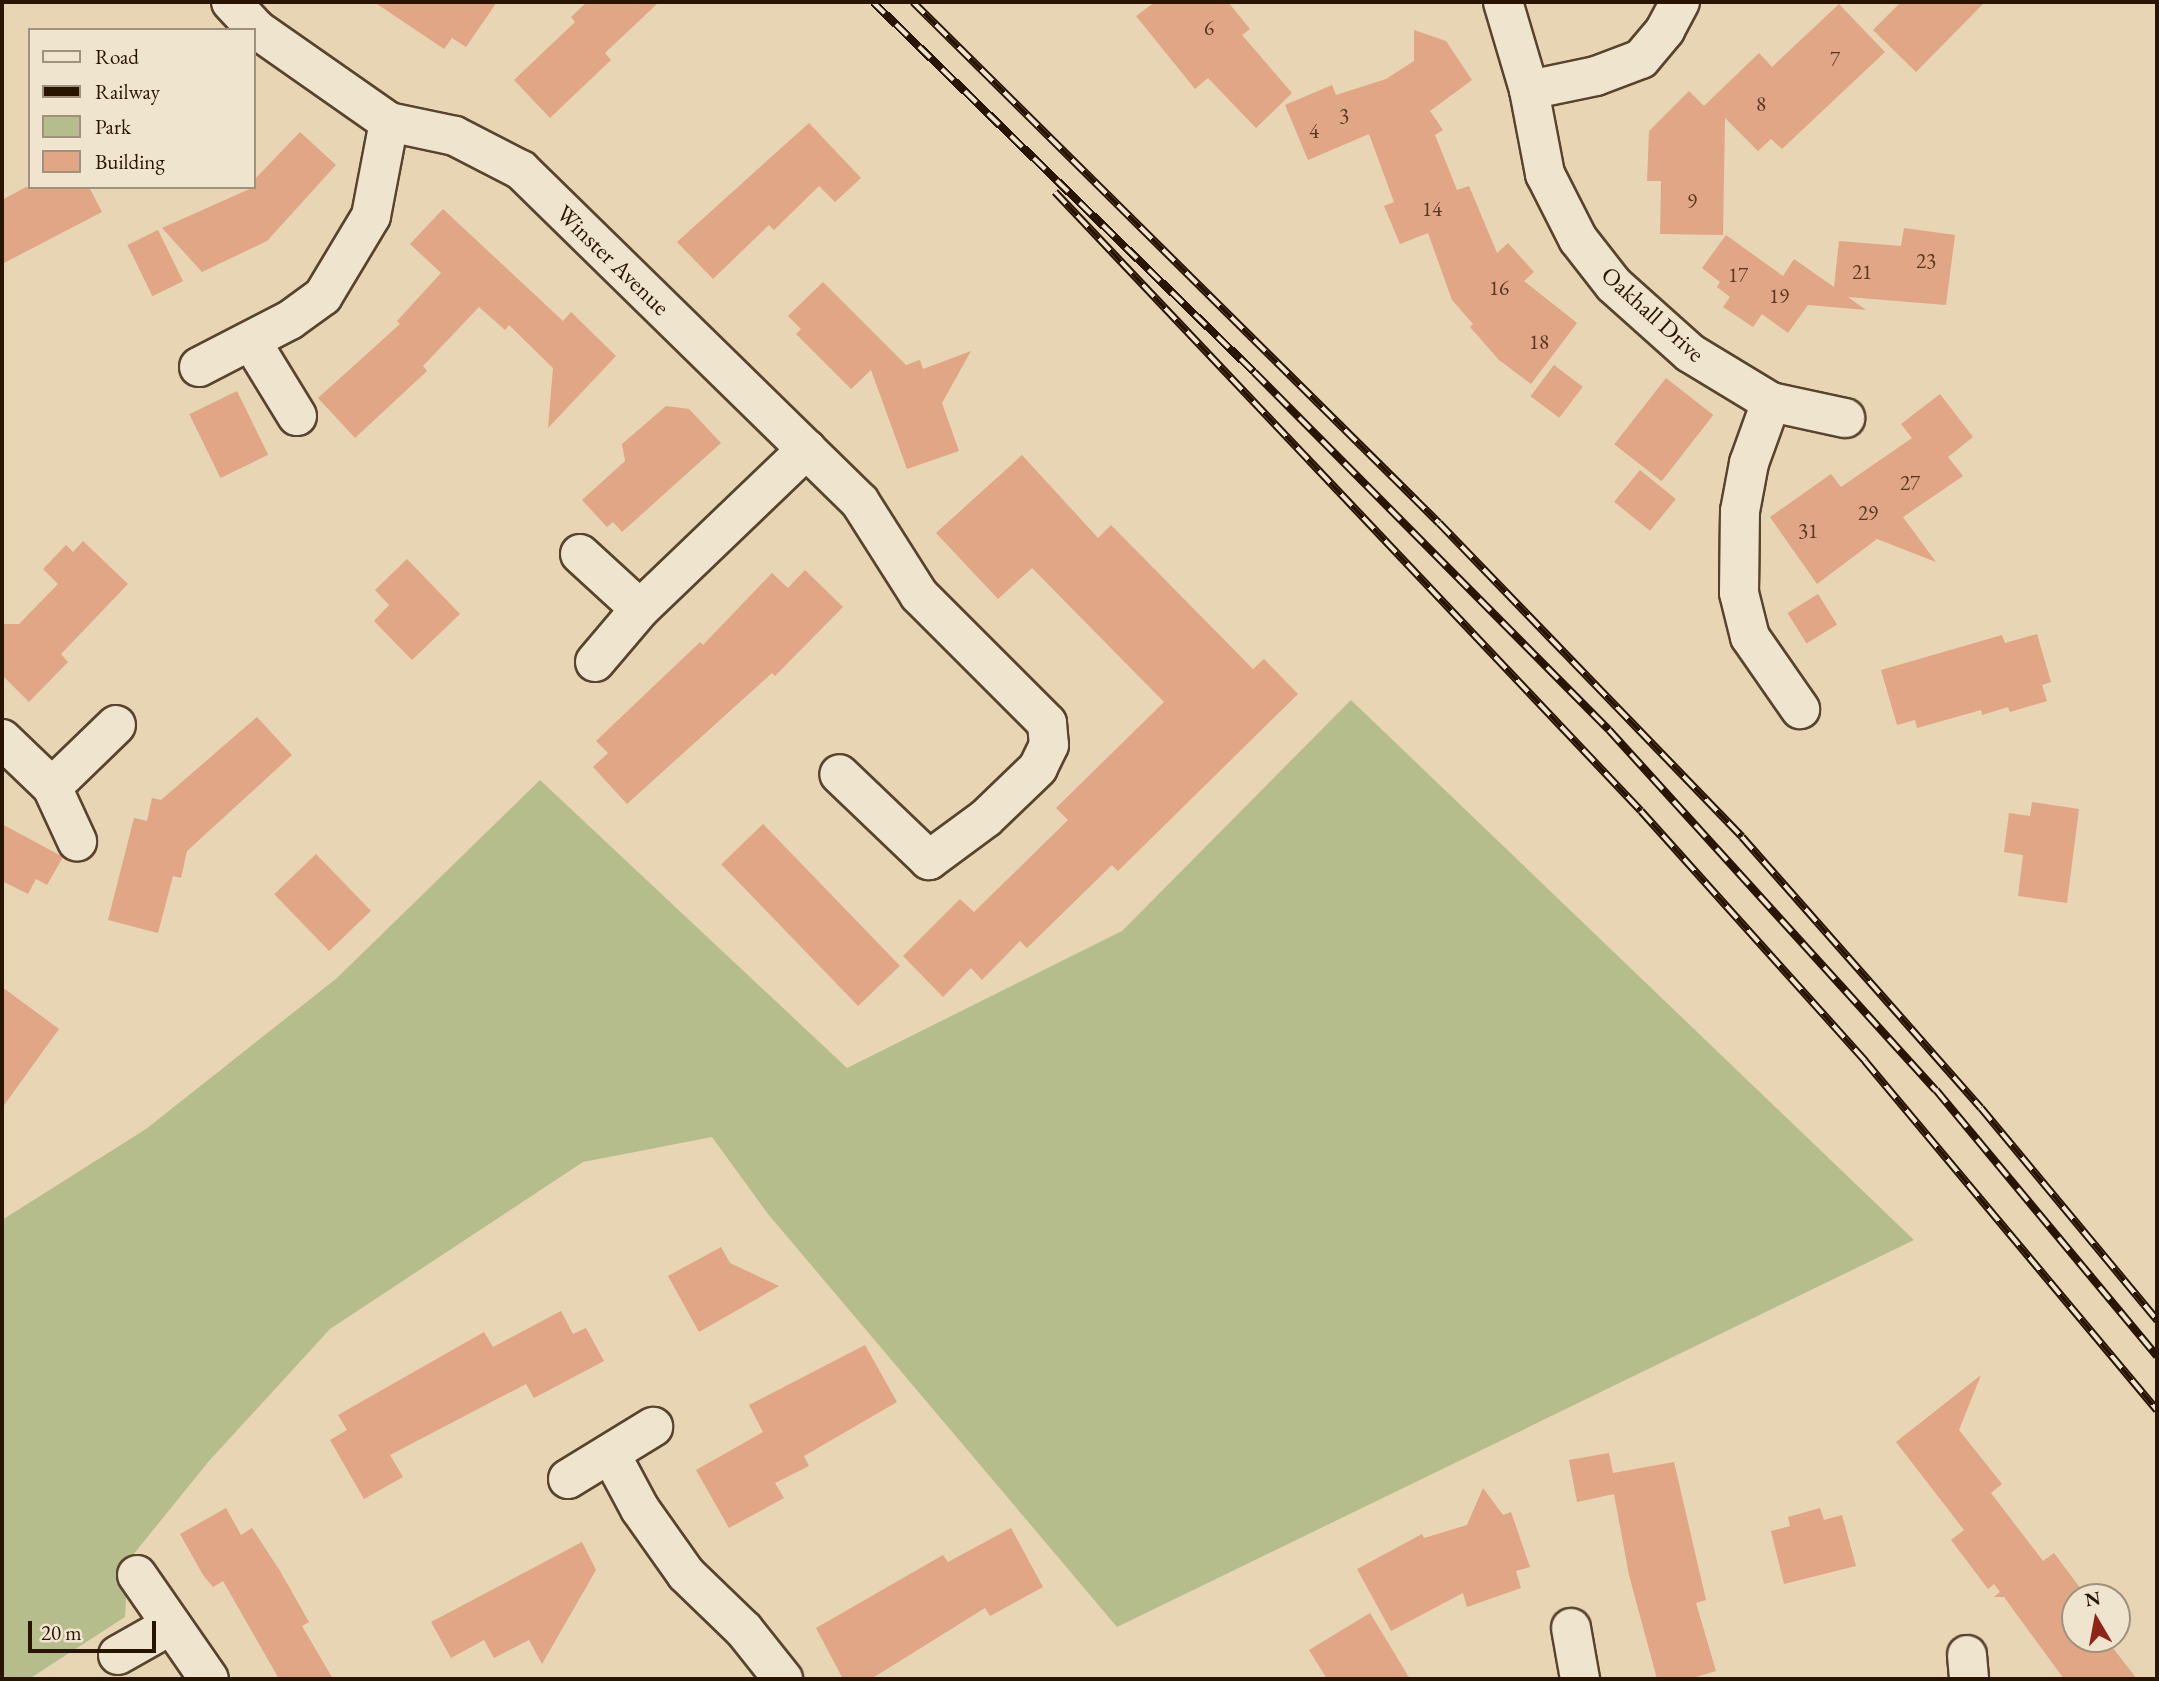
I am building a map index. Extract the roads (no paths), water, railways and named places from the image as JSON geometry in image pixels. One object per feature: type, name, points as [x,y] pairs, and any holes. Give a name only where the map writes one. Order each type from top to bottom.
[{"type":"street","name":"Winster Avenue","points":[[232,2],[255,28]]},
{"type":"street","name":"Oakhall Drive","points":[[1503,2],[1529,90],[1545,174],[1578,239],[1607,276],[1690,353],[1771,402],[1845,418]]},
{"type":"street","points":[[1529,90],[1597,76],[1641,59],[1665,30],[1680,2]]},
{"type":"street","name":"Winster Avenue","points":[[256,29],[389,122],[455,136],[521,170],[860,502],[919,595],[1048,723],[1049,745],[1038,768],[986,818],[929,860],[839,774]]},
{"type":"street","points":[[199,368],[251,341],[323,296],[343,268],[371,216],[389,122]]},
{"type":"street","points":[[251,341],[297,416]]},
{"type":"street","points":[[1771,402],[1749,463],[1740,512],[1739,593],[1750,637],[1800,709]]},
{"type":"street","points":[[594,662],[640,609],[807,449]]},
{"type":"street","points":[[580,555],[640,609]]},
{"type":"street","points":[[52,787],[116,725]]},
{"type":"street","points":[[2,739],[52,787],[77,841]]},
{"type":"street","points":[[568,1479],[653,1427]]},
{"type":"street","points":[[611,1455],[640,1509],[686,1574],[744,1630],[783,1679]]},
{"type":"street","points":[[137,1575],[209,1679]]},
{"type":"street","points":[[118,1656],[171,1625]]},
{"type":"street","points":[[1571,1628],[1580,1679]]},
{"type":"railway","points":[[873,2],[1254,372],[1609,730],[1936,1090],[2157,1356]]},
{"type":"railway","points":[[913,2],[1439,523],[1742,837],[1981,1108],[2157,1320]]},
{"type":"railway","points":[[1055,192],[1641,811],[1865,1061],[2157,1410]]}]
